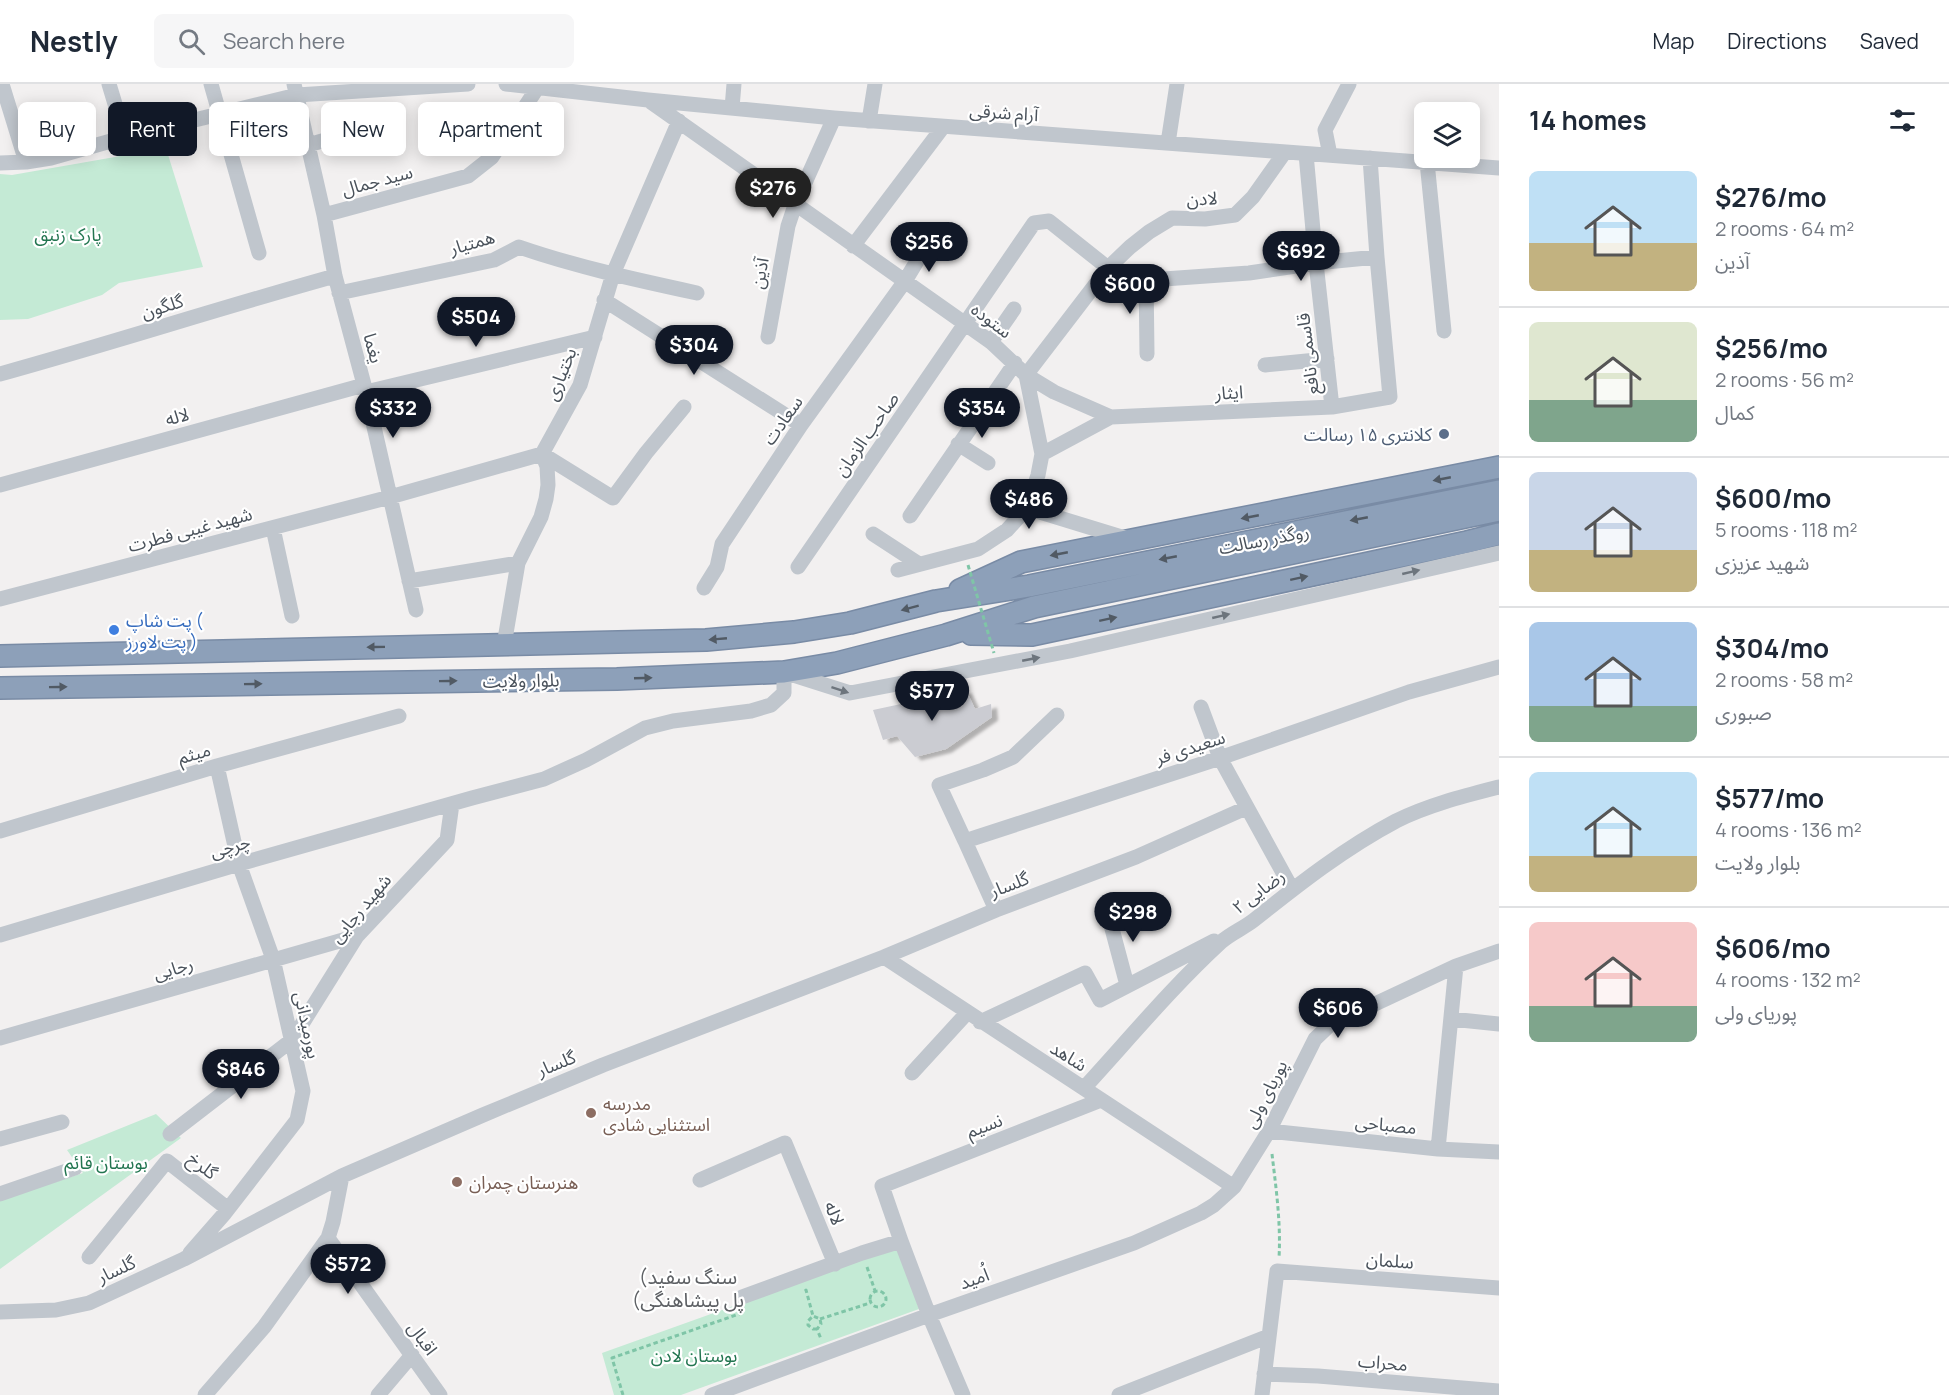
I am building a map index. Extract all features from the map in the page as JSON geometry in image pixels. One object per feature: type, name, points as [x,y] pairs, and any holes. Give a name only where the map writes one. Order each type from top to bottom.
[{"type":"highway","points":[[936,601],[1022,562],[1494,474]]},
{"type":"highway","name":"روگذر رسالت","points":[[1032,597],[1499,491]]},
{"type":"highway","name":"روگذر رسالت","points":[[1032,597],[1499,510]]},
{"type":"highway","points":[[946,635],[1032,635],[1499,534]]},
{"type":"highway","name":"بلوار ولایت","points":[[0,656],[706,640],[850,624],[936,601],[1032,597]]},
{"type":"highway","name":"بلوار ولایت","points":[[0,688],[617,679],[784,672],[837,663],[946,635],[1032,597]]},
{"type":"street","points":[[2,84],[26,162]]},
{"type":"street","points":[[109,84],[115,102]]},
{"type":"street","points":[[212,84],[216,102]]},
{"type":"street","points":[[254,102],[296,89],[468,84]]},
{"type":"street","name":"آرام شرقی","points":[[506,84],[869,121],[1414,161]]},
{"type":"street","points":[[732,108],[734,84]]},
{"type":"street","points":[[869,121],[875,84]]},
{"type":"street","points":[[1168,143],[1177,84]]},
{"type":"street","points":[[1330,155],[1325,130],[1349,84]]},
{"type":"street","name":"سید جمال","points":[[324,215],[468,176],[492,157],[538,87]]},
{"type":"street","name":"ستوده","points":[[648,100],[991,342],[1026,375],[1054,392],[1111,417]]},
{"type":"street","name":"آذین","points":[[768,336],[788,226],[834,118]]},
{"type":"street","name":"بختیاری","points":[[542,454],[580,385],[613,274],[679,122]]},
{"type":"street","points":[[854,246],[942,127]]},
{"type":"street","points":[[0,163],[26,162],[76,152],[108,142]]},
{"type":"street","name":"یغما","points":[[309,149],[335,276],[365,389],[416,610]]},
{"type":"street","name":"لادن","points":[[1026,375],[1108,268],[1130,246],[1172,218],[1206,219],[1235,215],[1253,197],[1285,152]]},
{"type":"street","name":"قاسمی نافع","points":[[1306,154],[1332,407]]},
{"type":"street","points":[[231,156],[259,252]]},
{"type":"street","name":"ایثار","points":[[1042,454],[1111,417],[1332,407],[1390,398],[1370,158]]},
{"type":"street","name":"آرام شرقی","points":[[1480,166],[1499,168]]},
{"type":"street","points":[[1428,168],[1444,331]]},
{"type":"street","name":"صاحب الزمان","points":[[798,567],[1034,223],[1049,221],[1108,268]]},
{"type":"street","name":"همتیار","points":[[339,293],[494,260],[519,247],[613,274]]},
{"type":"street","name":"سعادت","points":[[704,588],[717,567],[722,544],[801,425],[905,281],[925,248]]},
{"type":"street","points":[[1108,268],[1164,279],[1249,273],[1316,262],[1377,257]]},
{"type":"street","points":[[613,274],[697,293]]},
{"type":"street","points":[[1146,275],[1147,354]]},
{"type":"street","name":"گلگون","points":[[0,374],[335,276]]},
{"type":"street","points":[[604,300],[801,425]]},
{"type":"street","points":[[991,342],[1014,309]]},
{"type":"street","name":"لاله","points":[[0,484],[365,389],[595,337]]},
{"type":"street","points":[[1264,365],[1327,359]]},
{"type":"street","points":[[910,516],[1015,363]]},
{"type":"street","points":[[898,570],[978,549],[1007,530],[1027,508],[1042,454],[1026,375]]},
{"type":"street","points":[[542,454],[613,498],[684,406]]},
{"type":"street","points":[[958,444],[988,463]]},
{"type":"street","points":[[504,645],[518,563],[545,505],[548,485],[547,466],[542,454]]},
{"type":"street","name":"شهید غیبی فطرت","points":[[0,599],[390,497],[542,454]]},
{"type":"street","points":[[1027,508],[1131,540]]},
{"type":"street","points":[[273,528],[292,616]]},
{"type":"street","points":[[873,534],[919,564]]},
{"type":"street","points":[[784,672],[850,693],[1070,651],[1499,553]]},
{"type":"street","points":[[409,581],[518,563]]},
{"type":"street","name":"سعیدی فر","points":[[965,841],[1220,758],[1409,692],[1499,666]]},
{"type":"street","name":"چرچی","points":[[0,935],[239,864],[544,779],[586,760],[645,728],[673,721],[751,711],[771,705],[784,693],[784,672]]},
{"type":"street","points":[[1201,707],[1220,758],[1292,889]]},
{"type":"street","points":[[996,910],[939,785],[1013,757],[1057,715]]},
{"type":"street","name":"میثم","points":[[0,831],[217,766],[399,716]]},
{"type":"street","name":"پورمیدانی","points":[[184,1259],[228,1209],[297,1120],[303,1091],[273,959],[239,864],[217,766]]},
{"type":"street","name":"رضایی ۲","points":[[1084,1088],[1196,965],[1224,940],[1292,889],[1396,821],[1449,800],[1499,787]]},
{"type":"street","name":"شهید رجایی","points":[[292,1040],[357,936],[447,840],[452,804]]},
{"type":"street","name":"گلسار","points":[[0,1312],[56,1310],[89,1303],[184,1259],[342,1176],[483,1114],[603,1065],[884,957],[996,910],[1136,857],[1246,808]]},
{"type":"street","points":[[1107,910],[1127,985]]},
{"type":"street","points":[[980,1022],[1085,973],[1100,1000],[1251,922]]},
{"type":"street","name":"رجایی","points":[[0,1038],[357,936]]},
{"type":"street","name":"پوریای ولی","points":[[1234,1187],[1269,1131],[1315,1039],[1339,1016],[1360,1011],[1456,966],[1499,951]]},
{"type":"street","name":"شاهد","points":[[884,957],[1234,1187]]},
{"type":"street","points":[[1438,1149],[1456,966]]},
{"type":"street","points":[[912,1074],[967,1013]]},
{"type":"street","points":[[1451,1019],[1499,1024]]},
{"type":"street","points":[[170,1134],[292,1040]]},
{"type":"street","name":"نسیم","points":[[901,1241],[882,1186],[1101,1100]]},
{"type":"street","points":[[0,1139],[62,1122]]},
{"type":"street","name":"مصباحی","points":[[1269,1131],[1438,1149],[1499,1152]]},
{"type":"street","name":"لاله","points":[[700,1180],[785,1143],[835,1264]]},
{"type":"street","name":"گلرخ","points":[[89,1257],[167,1161],[228,1209]]},
{"type":"street","points":[[0,1194],[75,1168]]},
{"type":"street","points":[[206,1395],[264,1328],[327,1238],[333,1222],[342,1176]]},
{"type":"street","name":"اُمید","points":[[719,1394],[929,1315],[1134,1243],[1201,1213],[1234,1187]]},
{"type":"street","name":"اقبال","points":[[327,1238],[440,1395]]},
{"type":"street","points":[[742,1297],[901,1241],[963,1395]]},
{"type":"street","points":[[1262,1395],[1277,1271]]},
{"type":"street","name":"سلمان","points":[[1277,1271],[1499,1288]]},
{"type":"street","points":[[1119,1395],[1269,1336]]},
{"type":"street","points":[[378,1395],[412,1355]]},
{"type":"street","name":"محراب","points":[[1264,1374],[1318,1376],[1499,1391]]},
{"type":"path","points":[[968,565],[994,653]]},
{"type":"path","points":[[1269,1131],[1280,1235],[1277,1271]]},
{"type":"path","points":[[862,1253],[875,1291]]},
{"type":"path","points":[[796,1294],[806,1290],[813,1316]]},
{"type":"path","points":[[881,1290],[885,1293],[886,1302],[883,1306],[877,1307],[870,1302],[871,1294],[875,1291],[881,1290]]},
{"type":"path","points":[[813,1316],[820,1319],[870,1302]]},
{"type":"path","points":[[623,1395],[612,1358],[742,1313]]},
{"type":"path","points":[[813,1316],[808,1323],[813,1329],[819,1328],[820,1319]]},
{"type":"green space","name":"پارک زنبق","points":[[168,156],[203,267],[119,283],[102,295],[28,319],[0,320],[0,174],[12,175],[115,157]]},
{"type":"green space","name":"بوستان قائم","points":[[156,1114],[181,1138],[0,1269],[0,1200],[83,1173],[67,1150]]},
{"type":"green space","name":"بوستان لادن","points":[[898,1247],[919,1309],[681,1395],[614,1395],[602,1353]]},
{"type":"building","points":[[966,690],[975,709],[991,704],[992,717],[946,749],[915,757],[897,736],[883,740],[873,710]]},
{"type":"place","name":"کلانتری ۱۵ رسالت","points":[[1444,434]]},
{"type":"place","name":"پت شاپ ( پت لاورز )","points":[[114,630]]},
{"type":"place","name":"مدرسه استثنایی شادی","points":[[591,1113]]},
{"type":"place","name":"هنرستان چمران","points":[[457,1182]]},
{"type":"district","name":"(سنگ سفید (پل پیشاهنگی","points":[[688,1288]]}]
